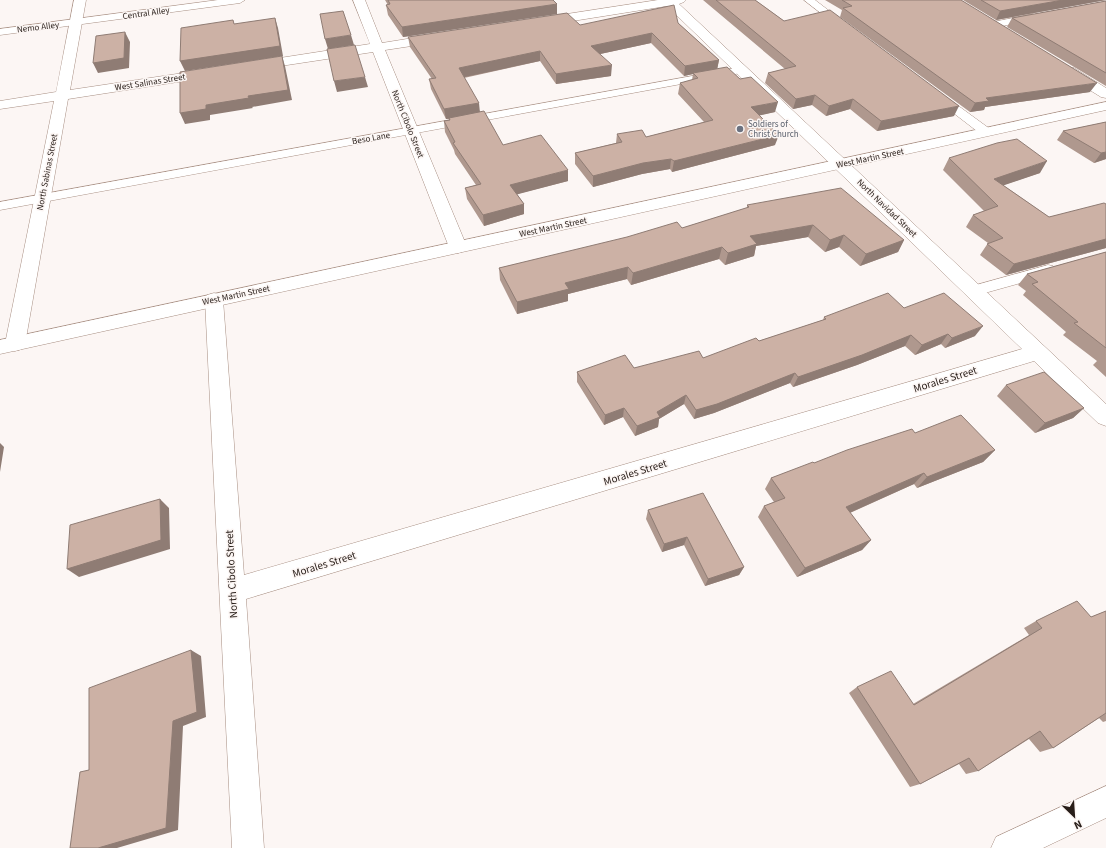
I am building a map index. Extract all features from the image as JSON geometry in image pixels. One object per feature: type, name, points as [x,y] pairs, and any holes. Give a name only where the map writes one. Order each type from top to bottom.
[{"type":"street","name":"North Sabinas Street","points":[[7,345],[42,198],[80,0]]},
{"type":"street","name":"North Cibolo Street","points":[[359,0],[458,247]]},
{"type":"street","points":[[528,24],[672,0]]},
{"type":"street","name":"North Navidad Street","points":[[672,0],[742,70],[1106,417]]},
{"type":"street","points":[[979,16],[1006,33]]},
{"type":"street","points":[[244,68],[449,36]]},
{"type":"street","points":[[1059,65],[1106,94]]},
{"type":"street","name":"West Salinas Street","points":[[0,105],[220,71]]},
{"type":"street","name":"West Martin Street","points":[[7,345],[1106,106]]},
{"type":"street","name":"North Cibolo Street","points":[[214,300],[248,848]]},
{"type":"street","name":"Morales Street","points":[[232,591],[1038,352]]},
{"type":"street","points":[[1007,848],[1106,802]]},
{"type":"lane","name":"Central Alley","points":[[76,22],[240,0]]},
{"type":"lane","points":[[809,0],[853,33]]},
{"type":"lane","points":[[992,25],[1046,15]]},
{"type":"lane","name":"Nemo Alley","points":[[0,32],[76,22]]},
{"type":"lane","name":"Beso Lane","points":[[0,206],[742,70]]},
{"type":"lane","points":[[929,90],[986,132]]},
{"type":"lane","points":[[974,291],[1062,266]]},
{"type":"building","points":[[388,0],[553,0],[557,4],[402,27],[386,5],[390,4]]},
{"type":"building","points":[[716,0],[755,0],[784,21],[830,10],[959,106],[881,121],[853,99],[829,106],[815,95],[796,99],[768,73],[796,66]]},
{"type":"building","points":[[842,0],[961,0],[1097,83],[986,98],[989,101],[975,103],[843,8],[852,6]]},
{"type":"building","points":[[981,0],[1063,0],[1000,11]]},
{"type":"building","points":[[1106,1],[1106,73],[1012,18]]},
{"type":"building","points":[[674,5],[678,23],[719,60],[685,66],[652,33],[591,46],[612,65],[556,74],[540,51],[459,68],[479,103],[444,109],[429,79],[436,78],[408,37],[567,13],[580,25]]},
{"type":"building","points":[[343,11],[351,35],[325,39],[320,14]]},
{"type":"building","points":[[275,18],[280,46],[180,61],[181,28],[233,20],[234,24]]},
{"type":"building","points":[[125,32],[124,58],[93,63],[96,36]]},
{"type":"building","points":[[355,45],[365,77],[334,81],[327,49]]},
{"type":"building","points":[[282,56],[288,90],[248,96],[249,98],[206,105],[206,109],[180,113],[180,72]]},
{"type":"building","points":[[727,67],[740,79],[751,77],[778,102],[751,107],[779,135],[674,161],[671,159],[643,163],[593,176],[575,153],[622,142],[617,134],[642,130],[646,137],[713,120],[680,83],[698,78],[693,73]]},
{"type":"building","points":[[484,111],[503,145],[541,135],[568,170],[510,185],[524,204],[483,215],[465,188],[481,184],[453,143],[455,142],[444,121],[450,120],[449,118]]},
{"type":"building","points":[[1106,122],[1106,152],[1101,153],[1063,131]]},
{"type":"building","points":[[1017,139],[1047,161],[994,179],[1049,217],[1104,203],[1106,204],[1106,239],[1014,264],[987,244],[1003,238],[973,215],[998,206],[949,158],[997,143]]},
{"type":"building","points":[[841,188],[904,240],[866,254],[844,235],[830,240],[813,225],[750,236],[757,244],[728,253],[722,247],[633,273],[628,267],[565,283],[569,289],[517,302],[499,268],[627,237],[677,222],[682,228],[749,207],[747,205]]},
{"type":"building","points":[[1106,252],[1106,348],[1074,323],[1078,322],[1032,284],[1038,282],[1027,274]]},
{"type":"building","points":[[888,293],[904,308],[944,293],[983,326],[952,338],[948,334],[922,345],[911,335],[862,355],[798,377],[795,373],[717,404],[696,410],[686,395],[657,412],[660,417],[637,426],[624,408],[605,415],[577,372],[625,355],[634,368],[699,351],[703,358],[756,338],[759,341],[826,319],[824,317]]},
{"type":"building","points":[[1044,372],[1084,408],[1045,423],[1006,385]]},
{"type":"building","points":[[961,415],[995,450],[927,477],[924,473],[846,507],[871,540],[805,568],[764,506],[785,498],[771,478],[847,450],[912,429],[915,433]]},
{"type":"building","points":[[703,493],[744,567],[708,579],[687,537],[664,544],[648,510]]},
{"type":"building","points":[[160,499],[161,540],[67,569],[70,525]]},
{"type":"building","points":[[1077,601],[1091,617],[1106,611],[1106,713],[1053,748],[1040,731],[978,771],[969,758],[920,784],[857,687],[891,671],[914,705],[1042,628],[1036,621]]},
{"type":"building","points":[[191,650],[197,712],[173,721],[166,828],[98,848],[70,848],[80,772],[89,770],[89,688]]},
{"type":"place","name":"Soldiers of Christ Church","points":[[740,129]]}]
